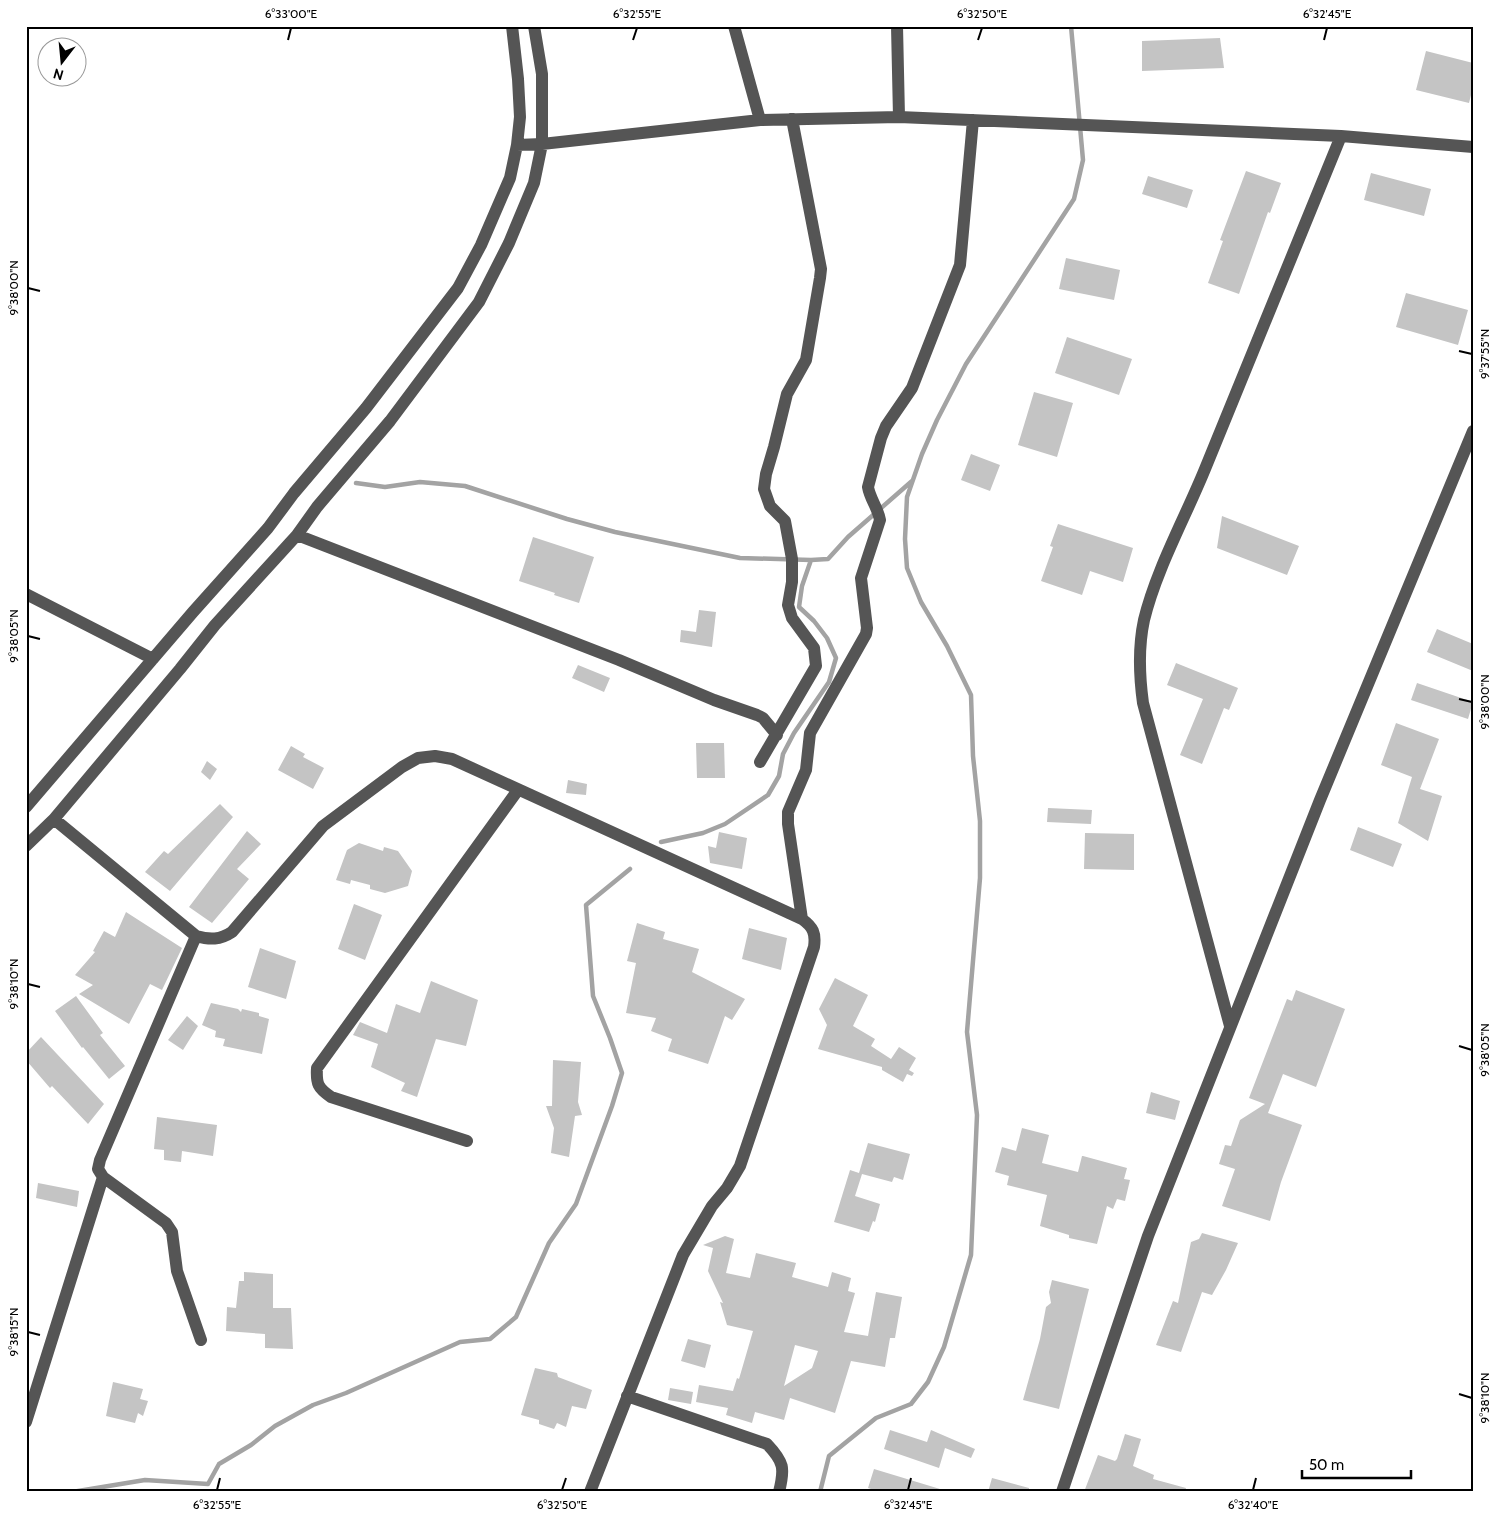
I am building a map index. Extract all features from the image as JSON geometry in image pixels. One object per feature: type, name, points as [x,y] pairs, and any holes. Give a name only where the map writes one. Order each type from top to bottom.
[{"type":"street","points":[[26,807],[268,528],[294,493],[366,408],[458,288],[481,245],[510,178],[517,145],[520,117],[512,26]]},
{"type":"street","points":[[26,846],[54,819],[215,625],[296,535],[317,507],[390,422],[479,302],[509,243],[534,183],[542,144],[542,74],[534,26]]},
{"type":"street","points":[[734,26],[760,120]]},
{"type":"street","points":[[897,26],[899,117]]},
{"type":"street","points":[[517,145],[542,144],[760,120],[899,117],[1340,136],[1473,147]]},
{"type":"street","points":[[760,762],[816,666],[814,648],[792,618],[788,605],[792,582],[792,559],[785,521],[770,506],[764,489],[766,474],[787,394],[806,360],[821,269],[792,119]]},
{"type":"street","points":[[802,919],[788,824],[788,812],[806,770],[810,733],[866,634],[867,628],[861,578],[880,520],[879,511],[869,493],[868,487],[881,438],[886,426],[912,388],[960,265],[973,120]]},
{"type":"street","points":[[1230,1026],[1143,703],[1139,674],[1140,649],[1144,621],[1152,594],[1198,486],[1340,136]]},
{"type":"street","points":[[1062,1492],[1148,1236],[1324,791],[1473,431]]},
{"type":"street","points":[[296,535],[619,660],[714,700],[757,715],[762,718],[776,735]]},
{"type":"street","points":[[26,594],[154,659]]},
{"type":"street","points":[[54,819],[196,936],[207,939],[222,938],[232,932],[323,826],[402,767],[418,758],[436,756],[452,759],[802,919],[812,926],[816,935],[814,947],[740,1166],[727,1188],[712,1206],[683,1255],[590,1492]]},
{"type":"street","points":[[467,1141],[331,1096],[321,1090],[316,1080],[317,1068],[518,790]]},
{"type":"street","points":[[196,936],[100,1160],[98,1169],[103,1177],[166,1223],[172,1232],[177,1271],[201,1340]]},
{"type":"street","points":[[26,1422],[103,1177]]},
{"type":"street","points":[[627,1396],[767,1444],[778,1456],[784,1474],[779,1492]]},
{"type":"building","points":[[1220,38],[1224,68],[1142,71],[1142,41]]},
{"type":"building","points":[[1426,51],[1473,63],[1473,87],[1469,103],[1416,90]]},
{"type":"building","points":[[1246,171],[1281,183],[1270,213],[1268,212],[1239,294],[1208,283],[1223,241],[1220,240]]},
{"type":"building","points":[[1371,173],[1431,189],[1424,216],[1364,200]]},
{"type":"building","points":[[1148,176],[1193,190],[1187,208],[1142,194]]},
{"type":"building","points":[[1066,258],[1120,270],[1114,300],[1059,289]]},
{"type":"building","points":[[1406,293],[1468,310],[1458,345],[1396,327]]},
{"type":"building","points":[[1067,337],[1132,359],[1119,395],[1055,373]]},
{"type":"building","points":[[1034,392],[1073,403],[1057,457],[1018,445]]},
{"type":"building","points":[[971,454],[1000,465],[990,491],[961,480]]},
{"type":"building","points":[[1222,516],[1299,546],[1287,575],[1217,548]]},
{"type":"building","points":[[1058,524],[1133,548],[1123,582],[1090,571],[1082,595],[1041,581],[1053,547],[1050,546]]},
{"type":"building","points":[[533,537],[594,557],[579,603],[519,581]]},
{"type":"building","points":[[699,610],[716,612],[712,647],[680,642],[681,630],[696,632]]},
{"type":"building","points":[[1437,629],[1473,644],[1473,671],[1427,652]]},
{"type":"building","points":[[1176,663],[1238,688],[1229,710],[1224,708],[1202,764],[1180,755],[1203,699],[1167,685]]},
{"type":"building","points":[[578,665],[610,678],[604,692],[572,678]]},
{"type":"building","points":[[1417,683],[1473,702],[1468,719],[1411,700]]},
{"type":"building","points":[[1396,723],[1439,739],[1420,789],[1442,796],[1428,841],[1398,823],[1412,777],[1381,765]]},
{"type":"building","points":[[696,743],[724,743],[725,778],[697,778]]},
{"type":"building","points":[[291,746],[305,754],[303,757],[324,768],[313,789],[278,770]]},
{"type":"building","points":[[207,761],[217,769],[210,780],[201,772]]},
{"type":"building","points":[[568,780],[587,784],[586,795],[566,793]]},
{"type":"building","points":[[220,804],[233,817],[170,891],[145,872],[164,851],[168,854]]},
{"type":"building","points":[[1048,808],[1092,810],[1091,824],[1047,822]]},
{"type":"building","points":[[1358,827],[1402,844],[1393,867],[1350,850]]},
{"type":"building","points":[[247,831],[261,844],[237,869],[249,879],[212,923],[189,907]]},
{"type":"building","points":[[719,832],[747,838],[742,869],[710,863],[708,846],[716,848]]},
{"type":"building","points":[[1085,833],[1134,834],[1134,870],[1084,869]]},
{"type":"building","points":[[359,843],[383,851],[384,847],[398,851],[412,871],[408,886],[385,893],[370,889],[370,885],[351,880],[350,884],[336,880],[347,850]]},
{"type":"building","points":[[354,904],[382,915],[365,960],[338,949]]},
{"type":"building","points":[[126,912],[182,948],[162,990],[150,984],[129,1024],[79,994],[93,985],[75,975],[95,952],[93,951],[104,931],[115,937]]},
{"type":"building","points":[[637,923],[665,932],[663,939],[699,949],[692,972],[745,999],[732,1020],[725,1016],[708,1064],[668,1051],[672,1039],[651,1031],[656,1018],[626,1013],[636,963],[627,961]]},
{"type":"building","points":[[749,928],[787,938],[781,970],[742,959]]},
{"type":"building","points":[[260,948],[296,961],[286,999],[248,987]]},
{"type":"building","points":[[835,978],[868,995],[853,1026],[875,1039],[871,1046],[891,1059],[899,1047],[916,1058],[909,1070],[914,1073],[912,1076],[907,1074],[903,1082],[882,1070],[882,1067],[818,1049],[827,1025],[819,1009]]},
{"type":"building","points":[[431,981],[478,1000],[466,1046],[436,1039],[417,1097],[401,1091],[405,1083],[371,1067],[378,1044],[353,1035],[360,1022],[387,1033],[396,1004],[420,1013]]},
{"type":"building","points":[[1296,990],[1345,1009],[1316,1087],[1283,1074],[1268,1113],[1302,1125],[1281,1182],[1270,1221],[1222,1206],[1235,1169],[1219,1164],[1225,1145],[1231,1146],[1240,1120],[1265,1104],[1249,1098],[1287,999],[1292,1001]]},
{"type":"building","points":[[76,996],[103,1033],[100,1035],[125,1066],[109,1079],[82,1048],[55,1011]]},
{"type":"building","points":[[211,1003],[238,1009],[241,1012],[242,1009],[259,1013],[259,1016],[269,1019],[262,1054],[223,1046],[225,1039],[215,1037],[216,1031],[202,1025]]},
{"type":"building","points":[[187,1016],[198,1026],[183,1050],[168,1040]]},
{"type":"building","points":[[41,1037],[104,1104],[88,1124],[52,1086],[50,1088],[26,1060],[26,1053]]},
{"type":"building","points":[[553,1060],[581,1062],[578,1102],[582,1115],[575,1116],[569,1157],[551,1153],[554,1128],[546,1106],[552,1106]]},
{"type":"building","points":[[1151,1092],[1180,1101],[1175,1120],[1146,1113]]},
{"type":"building","points":[[157,1117],[217,1125],[213,1156],[182,1151],[181,1162],[164,1160],[164,1150],[154,1149]]},
{"type":"building","points":[[1022,1128],[1049,1135],[1042,1163],[1078,1172],[1083,1156],[1127,1168],[1124,1179],[1130,1180],[1125,1201],[1117,1199],[1113,1209],[1107,1206],[1097,1244],[1069,1238],[1069,1235],[1040,1226],[1047,1195],[1007,1185],[1009,1176],[995,1172],[1002,1147],[1016,1151]]},
{"type":"building","points":[[868,1143],[910,1154],[903,1180],[894,1177],[892,1182],[862,1174],[855,1196],[880,1204],[875,1222],[873,1221],[869,1232],[834,1222],[850,1170],[859,1173]]},
{"type":"building","points":[[38,1183],[79,1191],[77,1207],[36,1198]]},
{"type":"building","points":[[1202,1233],[1238,1243],[1212,1295],[1202,1292],[1181,1352],[1156,1345],[1173,1301],[1178,1303],[1191,1242],[1199,1239]]},
{"type":"building","points":[[725,1236],[734,1239],[726,1273],[750,1278],[756,1253],[796,1263],[792,1277],[828,1287],[832,1272],[851,1278],[848,1291],[855,1293],[844,1332],[868,1336],[876,1292],[902,1297],[895,1338],[890,1338],[885,1367],[851,1361],[835,1413],[790,1398],[784,1420],[755,1412],[752,1423],[726,1415],[728,1408],[696,1402],[699,1385],[733,1391],[737,1378],[739,1379],[753,1331],[727,1325],[720,1302],[723,1303],[708,1271],[713,1248],[703,1245]],"holes":[[[795,1345],[818,1351],[812,1368],[784,1386]]]},
{"type":"building","points":[[244,1272],[273,1274],[273,1308],[291,1308],[293,1349],[265,1348],[265,1334],[226,1331],[227,1307],[236,1308],[239,1281],[244,1281]]},
{"type":"building","points":[[1052,1280],[1089,1289],[1059,1409],[1023,1400],[1040,1339],[1046,1307],[1051,1303],[1049,1292]]},
{"type":"building","points":[[688,1339],[711,1345],[705,1368],[681,1361]]},
{"type":"building","points":[[535,1368],[557,1373],[558,1377],[592,1390],[586,1409],[572,1406],[566,1427],[557,1423],[554,1429],[539,1424],[539,1420],[521,1415]]},
{"type":"building","points":[[113,1382],[143,1389],[140,1399],[148,1401],[143,1416],[138,1413],[135,1423],[106,1416]]},
{"type":"building","points":[[670,1388],[693,1392],[691,1404],[668,1400]]},
{"type":"building","points":[[890,1430],[927,1442],[931,1430],[975,1449],[971,1458],[945,1448],[939,1468],[884,1449]]},
{"type":"building","points":[[1125,1434],[1141,1439],[1133,1466],[1154,1475],[1153,1479],[1186,1488],[1185,1492],[1084,1492],[1098,1455],[1115,1461]]},
{"type":"building","points":[[874,1469],[940,1489],[939,1492],[880,1492],[868,1488]]},
{"type":"building","points":[[992,1478],[1029,1488],[1029,1492],[988,1492]]},
{"type":"waterway","points":[[820,1492],[829,1456],[876,1418],[911,1404],[928,1382],[944,1347],[971,1255],[977,1115],[967,1032],[980,878],[980,821],[973,756],[971,695],[947,646],[921,602],[907,568],[905,539],[907,497],[922,454],[937,420],[966,364],[1074,199],[1083,160],[1071,26]]},
{"type":"waterway","points":[[356,483],[385,487],[420,482],[465,486],[567,519],[615,532],[740,558],[811,560],[828,559],[848,537],[912,481]]},
{"type":"waterway","points":[[661,842],[703,833],[725,824],[768,795],[779,776],[783,754],[794,733],[829,682],[836,658],[827,638],[814,621],[799,607],[802,586],[811,560]]},
{"type":"waterway","points":[[72,1492],[145,1480],[208,1484],[219,1464],[251,1445],[275,1426],[313,1405],[346,1393],[460,1342],[490,1339],[516,1317],[549,1243],[576,1204],[622,1073],[593,996],[586,905],[630,869]]}]
